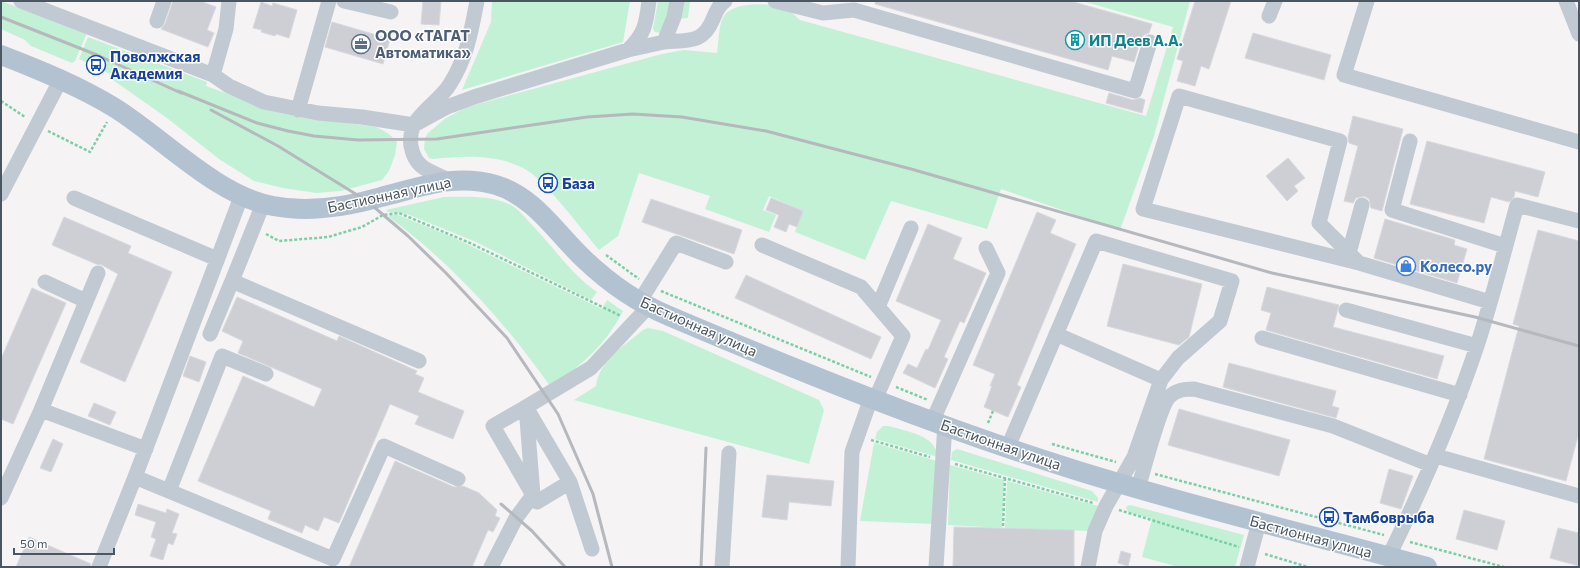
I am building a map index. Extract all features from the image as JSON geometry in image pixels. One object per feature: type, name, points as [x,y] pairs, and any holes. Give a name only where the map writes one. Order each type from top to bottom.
[{"type":"main road","name":"Бастионная улица","points":[[1,55],[61,79],[115,108],[241,197],[263,204],[290,209],[314,210],[376,199],[428,184],[449,180],[494,184],[517,194],[532,204],[585,261],[614,284],[646,298],[664,314],[939,416],[1011,440],[1075,470],[1133,477],[1259,522],[1393,548],[1427,567]]},
{"type":"street","points":[[21,1],[213,75],[229,86],[264,102],[298,110],[414,125],[447,107],[474,97],[628,50],[664,42],[692,40],[702,36],[710,26],[719,6],[725,1]]},
{"type":"street","points":[[157,21],[164,1]]},
{"type":"street","points":[[213,75],[226,29],[229,1]]},
{"type":"street","points":[[298,110],[329,1]]},
{"type":"street","points":[[344,1],[391,12]]},
{"type":"street","points":[[449,180],[417,164],[413,157],[410,142],[414,125],[449,86],[464,60],[477,1]]},
{"type":"street","points":[[628,50],[639,40],[643,32],[650,1]]},
{"type":"street","points":[[664,42],[674,17],[677,1]]},
{"type":"street","points":[[775,1],[854,10],[1135,91],[1150,42]]},
{"type":"street","points":[[1269,16],[1275,1]]},
{"type":"street","points":[[1367,1],[1344,75],[1579,142]]},
{"type":"street","points":[[1566,1],[1579,34]]},
{"type":"street","points":[[1,194],[38,126],[61,79]]},
{"type":"street","points":[[1354,258],[1319,223],[1340,141],[1178,96],[1143,209],[1354,258],[1490,302]]},
{"type":"street","points":[[1410,140],[1392,210],[1505,246]]},
{"type":"street","points":[[99,567],[146,449],[241,197]]},
{"type":"street","points":[[74,198],[217,259]]},
{"type":"street","points":[[210,334],[263,204]]},
{"type":"street","points":[[1354,258],[1362,205]]},
{"type":"street","points":[[1393,548],[1434,460],[1460,395],[1477,346],[1517,205],[1579,221]]},
{"type":"street","points":[[878,307],[911,228]]},
{"type":"street","points":[[1011,440],[1096,241],[1232,280],[1220,322],[1178,358],[1161,380],[1134,457],[1133,477]]},
{"type":"street","points":[[570,482],[537,502],[493,426],[591,368],[634,322],[676,243],[726,262]]},
{"type":"street","points":[[762,245],[860,287],[903,336],[876,393],[852,452],[848,567]]},
{"type":"street","points":[[936,567],[943,461],[939,416],[998,272],[986,248]]},
{"type":"street","points":[[1,498],[41,410],[98,273]]},
{"type":"street","points":[[232,281],[419,361]]},
{"type":"street","points":[[45,282],[86,301]]},
{"type":"street","points":[[1346,310],[1477,346]]},
{"type":"street","points":[[1056,334],[1161,380]]},
{"type":"street","points":[[1262,338],[1460,395]]},
{"type":"street","points":[[169,491],[222,356],[266,374]]},
{"type":"street","points":[[1088,567],[1095,531],[1106,506],[1133,477],[1165,402],[1178,391],[1185,389],[1194,389],[1333,426],[1434,460],[1579,496]]},
{"type":"street","points":[[526,407],[570,482],[592,549]]},
{"type":"street","points":[[495,564],[516,518],[533,495],[526,407]]},
{"type":"street","points":[[41,410],[146,449]]},
{"type":"street","points":[[135,477],[332,559],[384,446],[458,479]]},
{"type":"street","points":[[722,567],[728,453]]},
{"type":"street","points":[[1247,567],[1259,522]]},
{"type":"path","points":[[1,100],[38,126],[90,152],[115,108]]},
{"type":"path","points":[[254,227],[279,241],[309,240],[348,232],[362,227],[382,215],[399,213],[470,243],[634,322]]},
{"type":"path","points":[[602,253],[646,298],[876,393],[939,416]]},
{"type":"path","points":[[988,423],[993,411]]},
{"type":"path","points":[[982,420],[1011,440]]},
{"type":"path","points":[[858,436],[1106,506],[1308,567]]},
{"type":"path","points":[[1050,443],[1133,477],[1393,548],[1504,567]]},
{"type":"path","points":[[1003,526],[1005,478]]},
{"type":"green space","points":[[1,1],[87,33],[75,61],[72,63],[31,46],[25,40],[1,29]]},
{"type":"green space","points":[[492,1],[630,1],[623,42],[462,90],[491,22]]},
{"type":"green space","points":[[658,1],[671,1],[668,20],[661,33],[655,32],[653,29]]},
{"type":"green space","points":[[679,1],[690,1],[688,18],[675,19]]},
{"type":"green space","points":[[1082,1],[1190,1],[1154,136],[1120,230],[1001,189],[987,229],[891,201],[865,260],[795,232],[803,211],[769,196],[763,210],[776,215],[769,232],[705,209],[710,196],[639,173],[618,236],[599,250],[542,182],[523,168],[512,163],[490,158],[456,157],[433,159],[429,158],[424,149],[425,138],[428,133],[446,118],[467,107],[662,54],[684,50],[717,53],[720,29],[724,16],[729,11],[737,7],[756,4],[775,6],[791,12],[800,20],[1146,116],[1173,27]]},
{"type":"green space","points":[[88,37],[207,82],[206,86],[281,113],[376,127],[387,133],[397,142],[395,155],[389,171],[382,180],[341,191],[316,193],[283,188],[254,181],[219,159],[167,118],[113,80],[114,76],[79,59]]},
{"type":"green space","points":[[444,197],[487,198],[511,205],[517,209],[541,234],[579,278],[597,292],[591,300],[476,242],[407,214],[388,212],[386,210]]},
{"type":"green space","points":[[390,215],[398,215],[452,237],[602,309],[607,300],[623,311],[609,334],[592,354],[572,371],[550,386],[514,339],[476,295],[434,254],[389,217]]},
{"type":"green space","points":[[648,328],[663,331],[819,400],[824,410],[809,464],[574,400],[596,386],[598,377],[607,361],[620,348],[643,330]]},
{"type":"green space","points":[[883,426],[889,426],[919,435],[932,443],[936,449],[938,457],[875,439],[877,432]]},
{"type":"green space","points":[[874,443],[937,461],[934,524],[860,521]]},
{"type":"green space","points":[[957,449],[1092,491],[1098,498],[1098,502],[951,460],[952,452]]},
{"type":"green space","points":[[950,465],[1004,480],[1002,528],[948,525]]},
{"type":"green space","points":[[1007,481],[1098,506],[1091,531],[1005,528]]},
{"type":"green space","points":[[1130,505],[1244,535],[1235,567],[1179,567],[1142,557],[1152,519],[1128,512],[1126,507]]},
{"type":"building","points":[[173,1],[200,1],[216,7],[207,30],[214,33],[208,47],[161,29],[165,24]]},
{"type":"building","points":[[423,1],[441,1],[439,25],[421,24]]},
{"type":"building","name":"ИП Деев А.А.","points":[[875,1],[1070,1],[1152,24],[1149,33],[1144,35],[1141,39],[1134,62],[1112,56],[1108,70],[875,4]]},
{"type":"building","points":[[1195,1],[1231,1],[1209,69],[1201,66],[1195,86],[1177,81],[1183,61],[1177,59]]},
{"type":"building","points":[[261,2],[272,6],[273,3],[297,10],[289,38],[276,34],[275,36],[253,28]]},
{"type":"building","points":[[332,22],[390,39],[383,64],[325,47]]},
{"type":"building","points":[[1253,33],[1331,55],[1324,80],[1245,58]]},
{"type":"building","points":[[1109,93],[1133,100],[1140,98],[1145,100],[1142,113],[1106,103]]},
{"type":"building","points":[[1353,116],[1403,129],[1382,211],[1371,208],[1369,199],[1364,196],[1356,198],[1353,203],[1344,201],[1358,146],[1349,143],[1348,137]]},
{"type":"building","points":[[1427,141],[1545,172],[1538,197],[1515,191],[1514,197],[1509,202],[1491,197],[1484,223],[1410,204]]},
{"type":"building","points":[[1288,158],[1305,178],[1294,186],[1298,191],[1287,201],[1266,176]]},
{"type":"building","points":[[771,198],[803,211],[797,227],[789,224],[786,232],[774,227],[779,215],[766,210]]},
{"type":"building","points":[[651,199],[742,230],[734,254],[642,222]]},
{"type":"building","points":[[1037,212],[1056,220],[1050,233],[1076,244],[1017,385],[1021,387],[1008,417],[984,407],[995,374],[973,365]]},
{"type":"building","points":[[64,217],[131,246],[128,253],[172,272],[125,382],[80,362],[118,274],[102,265],[96,264],[52,245]]},
{"type":"building","points":[[1385,219],[1455,240],[1454,245],[1467,249],[1457,283],[1374,258]]},
{"type":"building","points":[[928,224],[962,238],[953,259],[986,273],[964,323],[960,321],[944,357],[948,359],[935,388],[903,373],[908,364],[917,368],[926,349],[928,350],[941,320],[896,301]]},
{"type":"building","points":[[1538,230],[1579,241],[1579,432],[1566,481],[1484,459],[1519,326],[1513,324]]},
{"type":"building","points":[[1123,264],[1202,284],[1189,337],[1179,345],[1107,326]]},
{"type":"building","points":[[746,275],[881,337],[871,359],[735,298]]},
{"type":"building","points":[[1267,287],[1339,305],[1333,327],[1444,356],[1437,379],[1266,330],[1271,313],[1261,310]]},
{"type":"building","points":[[32,288],[66,303],[13,424],[1,419],[1,359]]},
{"type":"building","points":[[237,297],[337,341],[339,336],[417,371],[415,374],[424,378],[418,392],[464,411],[453,439],[415,424],[419,416],[390,404],[339,523],[324,517],[318,531],[305,525],[302,533],[268,519],[271,511],[198,481],[243,376],[314,407],[322,389],[238,353],[243,341],[222,331]]},
{"type":"building","points":[[190,356],[206,362],[199,382],[183,376]]},
{"type":"building","points":[[1229,363],[1336,391],[1332,406],[1339,408],[1336,418],[1223,387]]},
{"type":"building","points":[[94,403],[116,412],[110,425],[88,416]]},
{"type":"building","points":[[1179,409],[1290,440],[1279,476],[1168,445]]},
{"type":"building","points":[[53,439],[63,444],[51,472],[40,468]]},
{"type":"building","points":[[395,461],[454,487],[463,486],[479,493],[497,510],[495,516],[500,518],[493,532],[488,530],[472,567],[349,567]]},
{"type":"building","points":[[1389,469],[1413,476],[1401,509],[1380,503]]},
{"type":"building","points":[[767,475],[834,481],[831,506],[789,502],[787,520],[762,517]]},
{"type":"building","points":[[138,504],[166,513],[167,509],[179,514],[172,533],[177,534],[173,545],[168,543],[163,560],[150,556],[156,539],[151,537],[156,522],[135,515]]},
{"type":"building","points":[[1464,510],[1505,521],[1497,550],[1456,539]]},
{"type":"building","points":[[954,527],[1074,530],[1074,567],[953,567]]},
{"type":"building","points":[[1558,528],[1579,533],[1579,566],[1550,558]]},
{"type":"building","points":[[29,537],[91,564],[90,567],[16,567]]},
{"type":"building","points":[[1121,551],[1131,554],[1128,566],[1118,563]]},
{"type":"railway","points":[[1,17],[97,55],[181,93]]},
{"type":"railway","points":[[178,91],[257,123],[314,136],[358,140],[437,139],[587,117],[633,114],[682,117],[766,131],[911,169],[1272,273],[1475,317],[1579,346]]},
{"type":"railway","points":[[211,110],[278,146],[367,201],[408,236],[446,273],[507,338],[558,414],[593,494],[612,567]]},
{"type":"railway","points":[[701,567],[706,448]]},
{"type":"railway","points":[[501,504],[532,531],[565,567]]},
{"type":"place","name":"ИП Деев А.А.","points":[[1075,40]]},
{"type":"place","name":"ООО «ТАГАТ Автоматика»","points":[[361,44]]},
{"type":"place","name":"Поволжская Академия","points":[[96,65]]},
{"type":"place","name":"База","points":[[548,183]]},
{"type":"place","name":"Колесо.ру","points":[[1406,266]]},
{"type":"place","name":"Тамбоврыба","points":[[1329,517]]}]
